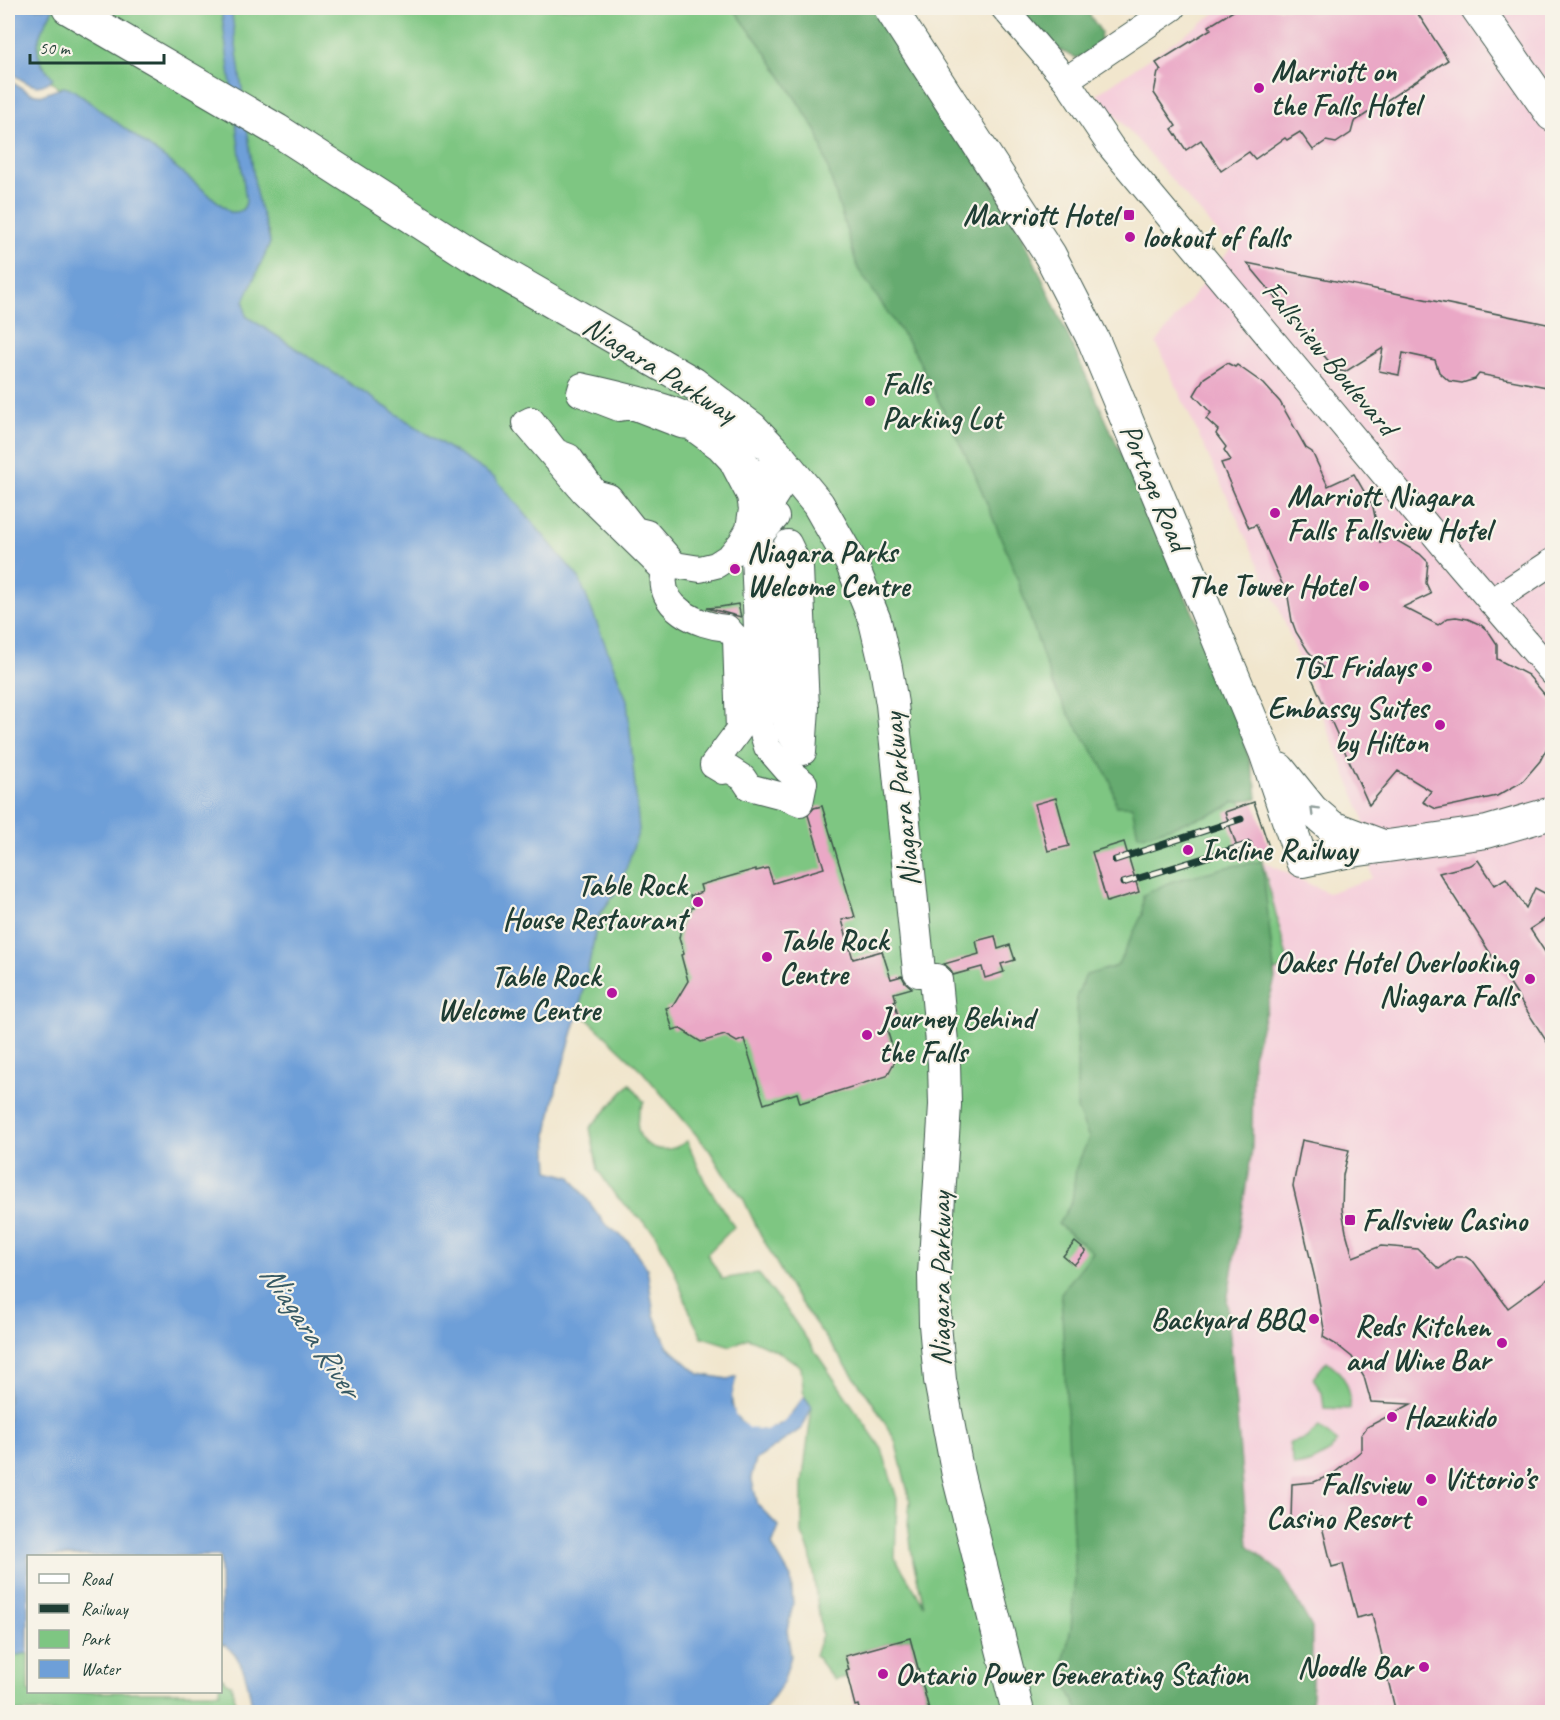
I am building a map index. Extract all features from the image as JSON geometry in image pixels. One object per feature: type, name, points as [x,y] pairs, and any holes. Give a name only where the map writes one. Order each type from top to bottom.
[{"type":"main road","name":"Niagara Parkway","points":[[68,8],[330,141],[470,235],[704,370],[761,413],[806,460],[843,514],[866,554],[886,600],[908,702],[928,976],[928,1105],[918,1273],[923,1382],[942,1479],[997,1713]]},
{"type":"main road","name":"Niagara Parkway","points":[[104,8],[239,96]]},
{"type":"main road","name":"Portage Road","points":[[890,8],[1050,255],[1094,340],[1265,752],[1302,861],[1383,846],[1487,832],[1552,813]]},
{"type":"main road","points":[[1477,8],[1552,115]]},
{"type":"main road","points":[[1265,752],[1312,810],[1332,827],[1383,846]]},
{"type":"main road","name":"Niagara Parkway","points":[[928,976],[944,1063],[945,1105],[934,1274],[935,1324],[940,1380],[945,1417],[958,1474],[1018,1713]]},
{"type":"street","name":"Fallsview Boulevard","points":[[1004,8],[1066,80],[1111,147],[1552,672]]},
{"type":"street","points":[[1066,80],[1172,8]]},
{"type":"street","points":[[582,386],[630,397],[701,422],[736,450],[755,482],[776,461],[782,472],[784,480],[771,502],[771,516],[776,517],[762,533],[754,555],[761,727],[766,747],[787,770],[804,783],[800,803],[783,796],[749,788],[736,772],[729,769],[723,771],[713,765],[739,730],[736,638],[727,628],[709,626],[692,620],[674,605],[663,585],[665,571],[584,492],[525,423],[531,420],[556,452],[569,456],[595,493],[609,497],[635,530],[647,533],[675,565],[682,568],[700,569],[716,565],[736,550],[751,523],[750,496],[732,461],[719,447],[690,426],[681,425],[632,406],[619,408],[580,393],[582,386]]},
{"type":"street","points":[[788,543],[800,568],[806,708],[803,752],[792,738],[785,716],[779,561],[788,543]]},
{"type":"street","points":[[1491,602],[1552,562]]},
{"type":"shaded area","points":[[1223,8],[1552,8],[1552,1712],[1220,1712],[1157,1379],[1266,974],[1289,965],[1262,861],[1328,893],[1372,878],[1362,814],[1280,611],[1156,343],[1231,248],[1097,94]]},
{"type":"green space","points":[[54,8],[865,8],[1139,508],[1262,861],[1289,965],[1266,975],[1157,1379],[1220,1712],[944,1712],[942,1707],[930,1710],[910,1638],[845,1656],[849,1670],[846,1671],[847,1677],[834,1680],[815,1655],[822,1635],[810,1553],[802,1534],[802,1485],[812,1407],[804,1396],[801,1367],[781,1353],[748,1338],[731,1346],[702,1337],[692,1318],[674,1270],[654,1232],[615,1195],[598,1170],[590,1128],[630,1084],[644,1102],[637,1126],[640,1135],[654,1148],[675,1147],[687,1141],[705,1182],[734,1227],[707,1254],[722,1279],[758,1273],[786,1309],[882,1449],[897,1499],[895,1558],[924,1605],[913,1561],[908,1524],[910,1501],[895,1440],[873,1403],[792,1291],[743,1198],[723,1173],[710,1151],[642,1071],[579,1011],[599,915],[620,887],[262,328],[245,316],[244,301],[270,243],[258,204],[246,202],[241,211],[230,212],[167,160],[81,96],[64,87],[58,88],[51,81],[51,76],[39,58],[37,50],[40,34]]},
{"type":"green space","points":[[733,8],[882,8],[923,87],[963,138],[1017,223],[1236,708],[1256,786],[1257,799],[1234,802],[1220,811],[1150,834],[1138,835],[1132,806],[1116,806],[1111,782],[1052,683],[1015,572],[973,470],[914,351],[858,269],[817,132],[767,54]]},
{"type":"green space","points":[[1011,8],[1085,8],[1101,32],[1098,52],[1076,58],[1029,36]]},
{"type":"green space","points":[[1262,861],[1275,979],[1253,1056],[1252,1150],[1227,1302],[1248,1545],[1282,1574],[1312,1628],[1312,1697],[1309,1712],[1079,1712],[1068,1689],[1064,1659],[1071,1628],[1075,1576],[1061,1293],[1093,1252],[1058,1224],[1072,1202],[1076,1168],[1089,1138],[1077,1109],[1077,995],[1086,975],[1117,966],[1142,915],[1143,895],[1170,882],[1231,866]]},
{"type":"green space","points":[[1327,1361],[1346,1382],[1350,1394],[1350,1409],[1324,1408],[1322,1392],[1313,1378]]},
{"type":"green space","points":[[1319,1427],[1337,1442],[1318,1459],[1294,1466],[1289,1443],[1305,1439]]},
{"type":"green space","points":[[27,1653],[27,1693],[222,1693],[222,1678],[231,1685],[239,1712],[8,1712],[8,1657]]},
{"type":"water","points":[[8,8],[54,8],[38,41],[38,56],[53,78],[47,83],[36,86],[8,71]]},
{"type":"water","name":"Niagara River","points":[[221,8],[231,8],[256,193],[270,243],[244,301],[246,316],[495,478],[579,578],[627,700],[639,830],[620,887],[599,915],[579,1011],[557,1085],[547,1133],[549,1171],[571,1177],[604,1223],[628,1241],[647,1268],[654,1315],[667,1346],[699,1374],[728,1379],[737,1376],[732,1399],[737,1416],[743,1422],[758,1429],[775,1427],[786,1419],[804,1396],[812,1407],[802,1428],[756,1460],[751,1477],[758,1505],[779,1527],[772,1545],[791,1578],[793,1605],[787,1630],[791,1656],[783,1683],[763,1712],[253,1712],[242,1667],[232,1651],[222,1645],[222,1555],[27,1555],[27,1653],[8,1657],[8,80],[30,93],[42,95],[64,87],[73,90],[167,160],[230,212],[243,209],[246,201]]},
{"type":"pier","points":[[740,1374],[735,1398],[738,1413],[750,1425],[767,1427],[782,1419],[804,1393],[804,1396],[784,1421],[767,1430],[748,1428],[735,1414],[732,1397],[737,1376]]},
{"type":"building","name":"Marriott on the Falls Hotel","points":[[1238,8],[1414,8],[1448,60],[1354,122],[1351,133],[1336,143],[1326,141],[1313,150],[1300,132],[1287,140],[1285,138],[1255,159],[1249,152],[1221,171],[1201,140],[1186,150],[1172,129],[1176,126],[1154,93],[1158,72],[1161,70],[1156,63],[1211,29],[1209,26]]},
{"type":"building","points":[[1247,263],[1552,325],[1552,388],[1479,374],[1475,379],[1462,383],[1449,381],[1439,372],[1435,360],[1403,353],[1399,375],[1379,371],[1383,348],[1345,372],[1336,370]]},
{"type":"building","points":[[1227,363],[1235,367],[1237,365],[1264,384],[1280,402],[1306,448],[1312,452],[1328,486],[1354,474],[1373,507],[1380,543],[1391,537],[1420,554],[1428,562],[1426,583],[1431,594],[1403,607],[1438,625],[1448,618],[1456,617],[1481,625],[1497,644],[1497,659],[1528,675],[1552,703],[1552,738],[1540,761],[1522,782],[1497,796],[1436,809],[1423,802],[1431,791],[1398,771],[1369,805],[1310,674],[1324,668],[1308,651],[1296,632],[1288,597],[1256,525],[1249,528],[1221,463],[1231,460],[1224,450],[1226,447],[1216,434],[1218,430],[1206,419],[1211,413],[1194,395],[1204,378]]},
{"type":"building","points":[[738,604],[741,617],[707,608],[720,607]]},
{"type":"building","points":[[1056,798],[1069,846],[1048,851],[1035,804]]},
{"type":"building","points":[[1254,802],[1270,850],[1241,859],[1225,812]]},
{"type":"building","name":"Table Rock Centre","points":[[822,806],[855,917],[842,920],[853,959],[882,951],[891,979],[902,976],[912,988],[894,993],[899,1019],[885,1023],[896,1059],[887,1076],[800,1103],[797,1093],[764,1104],[744,1039],[737,1042],[725,1035],[701,1042],[679,1028],[673,1030],[666,1008],[673,1006],[688,981],[679,938],[683,918],[693,907],[690,896],[702,892],[700,885],[756,869],[756,871],[768,868],[773,883],[824,868],[808,815],[814,808]]},
{"type":"building","points":[[1124,842],[1139,892],[1107,902],[1092,852]]},
{"type":"building","name":"Oakes Hotel Overlooking Niagara Falls","points":[[1478,860],[1495,885],[1506,878],[1526,908],[1535,888],[1552,897],[1552,908],[1547,918],[1530,929],[1545,952],[1552,947],[1552,1050],[1439,873],[1471,865]]},
{"type":"building","points":[[995,936],[998,949],[1010,945],[1015,960],[1001,964],[1004,972],[985,978],[982,967],[953,975],[944,964],[979,954],[976,941]]},
{"type":"building","name":"Fallsview Casino Resort","points":[[1302,1140],[1349,1150],[1343,1175],[1342,1209],[1353,1257],[1381,1246],[1418,1249],[1439,1269],[1456,1257],[1466,1257],[1474,1262],[1508,1308],[1552,1276],[1552,1713],[1396,1713],[1372,1614],[1357,1618],[1343,1564],[1332,1567],[1320,1518],[1291,1520],[1292,1484],[1314,1482],[1333,1474],[1361,1451],[1361,1435],[1367,1427],[1411,1404],[1371,1402],[1364,1377],[1352,1357],[1323,1337],[1324,1329],[1315,1279],[1293,1186]]},
{"type":"building","points":[[1075,1242],[1086,1251],[1074,1265],[1063,1256]]},
{"type":"building","name":"Ontario Power Generating Station","points":[[910,1638],[930,1713],[860,1713],[858,1705],[855,1706],[846,1671],[849,1670],[845,1656]]},
{"type":"railway","points":[[1115,860],[1241,819]]},
{"type":"railway","points":[[1123,883],[1249,844]]},
{"type":"place","name":"Marriott on the Falls Hotel","points":[[1259,88]]},
{"type":"place","name":"Marriott Hotel","points":[[1129,215]]},
{"type":"place","name":"lookout of falls","points":[[1130,237]]},
{"type":"place","name":"Falls Parking Lot","points":[[870,401]]},
{"type":"place","name":"Marriott Niagara Falls Fallsview Hotel","points":[[1275,513]]},
{"type":"place","name":"Niagara Parks Welcome Centre","points":[[735,569]]},
{"type":"place","name":"The Tower Hotel","points":[[1364,586]]},
{"type":"place","name":"TGI Fridays","points":[[1427,667]]},
{"type":"place","name":"Embassy Suites by Hilton","points":[[1440,725]]},
{"type":"place","name":"Incline Railway","points":[[1188,850]]},
{"type":"place","name":"Table Rock House Restaurant","points":[[698,902]]},
{"type":"place","name":"Table Rock Centre","points":[[767,957]]},
{"type":"place","name":"Oakes Hotel Overlooking Niagara Falls","points":[[1530,979]]},
{"type":"place","name":"Table Rock Welcome Centre","points":[[612,993]]},
{"type":"place","name":"Journey Behind the Falls","points":[[867,1035]]},
{"type":"place","name":"Fallsview Casino","points":[[1350,1220]]},
{"type":"place","name":"Backyard BBQ","points":[[1314,1319]]},
{"type":"place","name":"Reds Kitchen and Wine Bar","points":[[1502,1343]]},
{"type":"place","name":"Hazukido","points":[[1392,1417]]},
{"type":"place","name":"Vittorio’s","points":[[1431,1479]]},
{"type":"place","name":"Fallsview Casino Resort","points":[[1422,1501]]},
{"type":"place","name":"Noodle Bar","points":[[1424,1667]]},
{"type":"place","name":"Ontario Power Generating Station","points":[[883,1674]]}]
